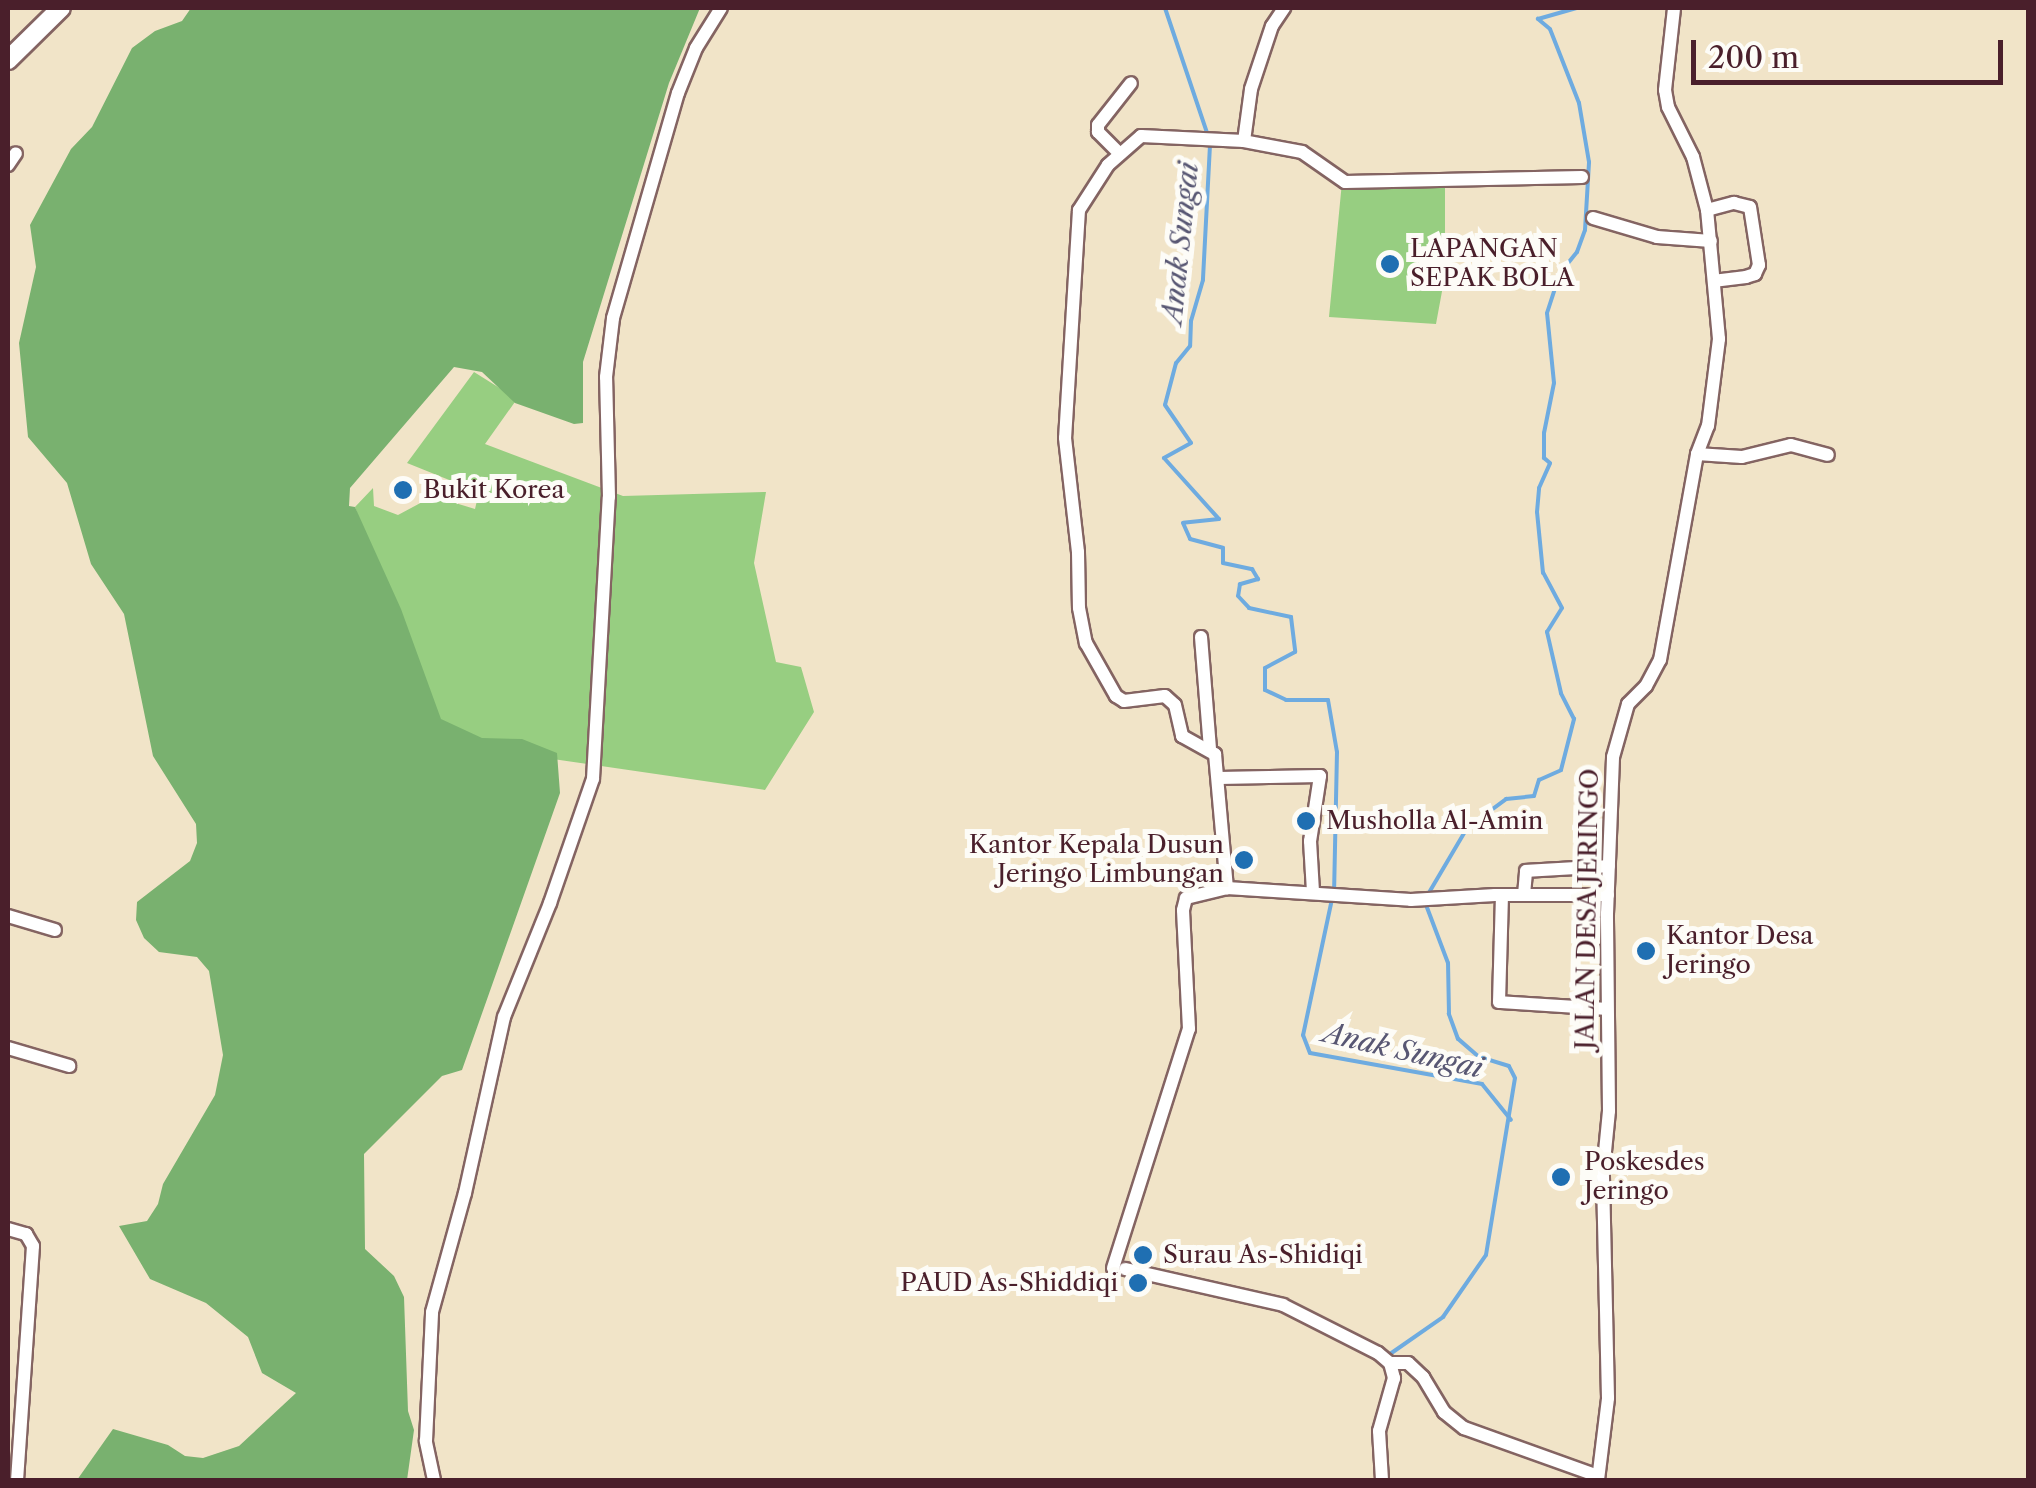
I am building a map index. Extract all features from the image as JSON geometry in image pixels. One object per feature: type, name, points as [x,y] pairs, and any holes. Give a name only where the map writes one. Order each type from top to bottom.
[{"type":"street","points":[[8,60],[61,8]]},
{"type":"street","points":[[434,1480],[426,1441],[432,1312],[466,1194],[504,1017],[594,778],[608,533],[606,377],[613,318],[678,93],[696,48],[720,8]]},
{"type":"street","points":[[1244,141],[1251,89],[1272,26],[1284,8]]},
{"type":"street","name":"JALAN DESA JERINGO","points":[[1598,1479],[1608,1398],[1603,1172],[1609,1111],[1608,866],[1616,741],[1628,704],[1646,686],[1660,660],[1697,454],[1708,426],[1718,358],[1707,210],[1693,157],[1666,97],[1664,58],[1674,8]]},
{"type":"street","points":[[1119,153],[1098,132],[1098,126],[1131,84]]},
{"type":"street","points":[[1227,888],[1215,754],[1182,736],[1175,705],[1165,696],[1124,701],[1116,696],[1086,642],[1078,608],[1078,552],[1064,438],[1079,210],[1091,186],[1119,153],[1141,136],[1244,141],[1302,152],[1345,182],[1582,177]]},
{"type":"street","points":[[8,166],[16,153]]},
{"type":"street","points":[[1707,210],[1734,202],[1750,207],[1759,265],[1755,274],[1715,281]]},
{"type":"street","points":[[1592,218],[1657,237],[1711,241]]},
{"type":"street","points":[[1697,454],[1742,457],[1791,444],[1828,455]]},
{"type":"street","points":[[1201,638],[1210,750]]},
{"type":"street","points":[[1219,778],[1320,776],[1310,841],[1313,892]]},
{"type":"street","points":[[1524,894],[1526,871],[1608,866]]},
{"type":"street","points":[[1598,1479],[1464,1428],[1444,1412],[1423,1377],[1408,1363],[1390,1363],[1362,1342],[1298,1310],[1119,1268],[1190,1029],[1182,910],[1186,898],[1194,892],[1227,888],[1411,900],[1524,894],[1608,895]]},
{"type":"street","points":[[1502,895],[1499,1002],[1606,1009]]},
{"type":"street","points":[[8,916],[55,930]]},
{"type":"street","points":[[8,1048],[69,1066]]},
{"type":"street","points":[[8,1229],[26,1234],[33,1246],[14,1456],[18,1480]]},
{"type":"street","points":[[1382,1480],[1378,1443],[1394,1378],[1390,1363]]},
{"type":"green space","points":[[191,8],[700,8],[669,83],[583,362],[583,423],[574,424],[515,403],[482,372],[454,367],[350,488],[349,506],[355,507],[401,609],[441,719],[482,738],[522,739],[557,753],[560,793],[462,1070],[442,1076],[364,1154],[365,1249],[394,1276],[404,1297],[408,1411],[414,1430],[407,1480],[77,1480],[113,1429],[168,1445],[185,1456],[203,1458],[239,1446],[296,1393],[262,1373],[248,1337],[206,1303],[150,1279],[119,1226],[147,1221],[158,1204],[163,1184],[215,1095],[223,1055],[209,971],[197,957],[159,952],[144,938],[136,920],[137,902],[190,861],[197,843],[196,824],[153,756],[124,614],[91,564],[67,483],[28,437],[19,343],[36,267],[30,225],[71,149],[92,127],[132,48],[155,31],[182,21]]},
{"type":"green space","name":"LAPANGAN SEPAK BOLA","points":[[1342,182],[1445,183],[1445,241],[1450,248],[1436,324],[1329,317]]},
{"type":"green space","points":[[474,372],[517,399],[485,444],[623,496],[766,492],[754,563],[776,662],[801,667],[814,712],[765,790],[437,742],[355,507],[373,488],[374,506],[398,515],[426,500],[436,487],[453,494],[452,502],[475,509],[479,492],[407,463]]},
{"type":"waterway","name":"Anak Sungai","points":[[1165,8],[1208,136]]},
{"type":"waterway","points":[[1427,896],[1467,828],[1506,799],[1534,796],[1539,780],[1561,770],[1574,719],[1561,693],[1547,632],[1562,608],[1543,573],[1537,512],[1539,488],[1550,463],[1544,458],[1544,433],[1554,383],[1547,313],[1560,273],[1577,252],[1585,230],[1589,162],[1579,103],[1550,29],[1538,19],[1576,8]]},
{"type":"waterway","name":"Anak Sungai","points":[[1210,145],[1203,280],[1191,321],[1190,346],[1176,363],[1165,405],[1191,443],[1164,458],[1219,519],[1183,523],[1190,539],[1223,548],[1223,563],[1252,569],[1258,579],[1240,584],[1238,596],[1249,608],[1291,617],[1295,652],[1265,668],[1265,690],[1286,700],[1328,700],[1337,752],[1334,890]]},
{"type":"waterway","name":"Anak Sungai","points":[[1332,899],[1303,1035],[1310,1053],[1482,1084],[1511,1120]]},
{"type":"waterway","points":[[1390,1354],[1443,1317],[1486,1255],[1515,1078],[1509,1066],[1479,1057],[1458,1039],[1449,1014],[1448,963],[1425,902]]},
{"type":"place","name":"LAPANGAN SEPAK BOLA","points":[[1390,264]]},
{"type":"place","name":"Bukit Korea","points":[[403,490]]},
{"type":"place","name":"Musholla Al-Amin","points":[[1306,821]]},
{"type":"place","name":"Kantor Kepala Dusun Jeringo Limbungan","points":[[1244,860]]},
{"type":"place","name":"Kantor Desa Jeringo","points":[[1646,951]]},
{"type":"place","name":"Poskesdes Jeringo","points":[[1561,1177]]},
{"type":"place","name":"Surau As-Shidiqi","points":[[1143,1255]]},
{"type":"place","name":"PAUD As-Shiddiqi","points":[[1138,1283]]}]
